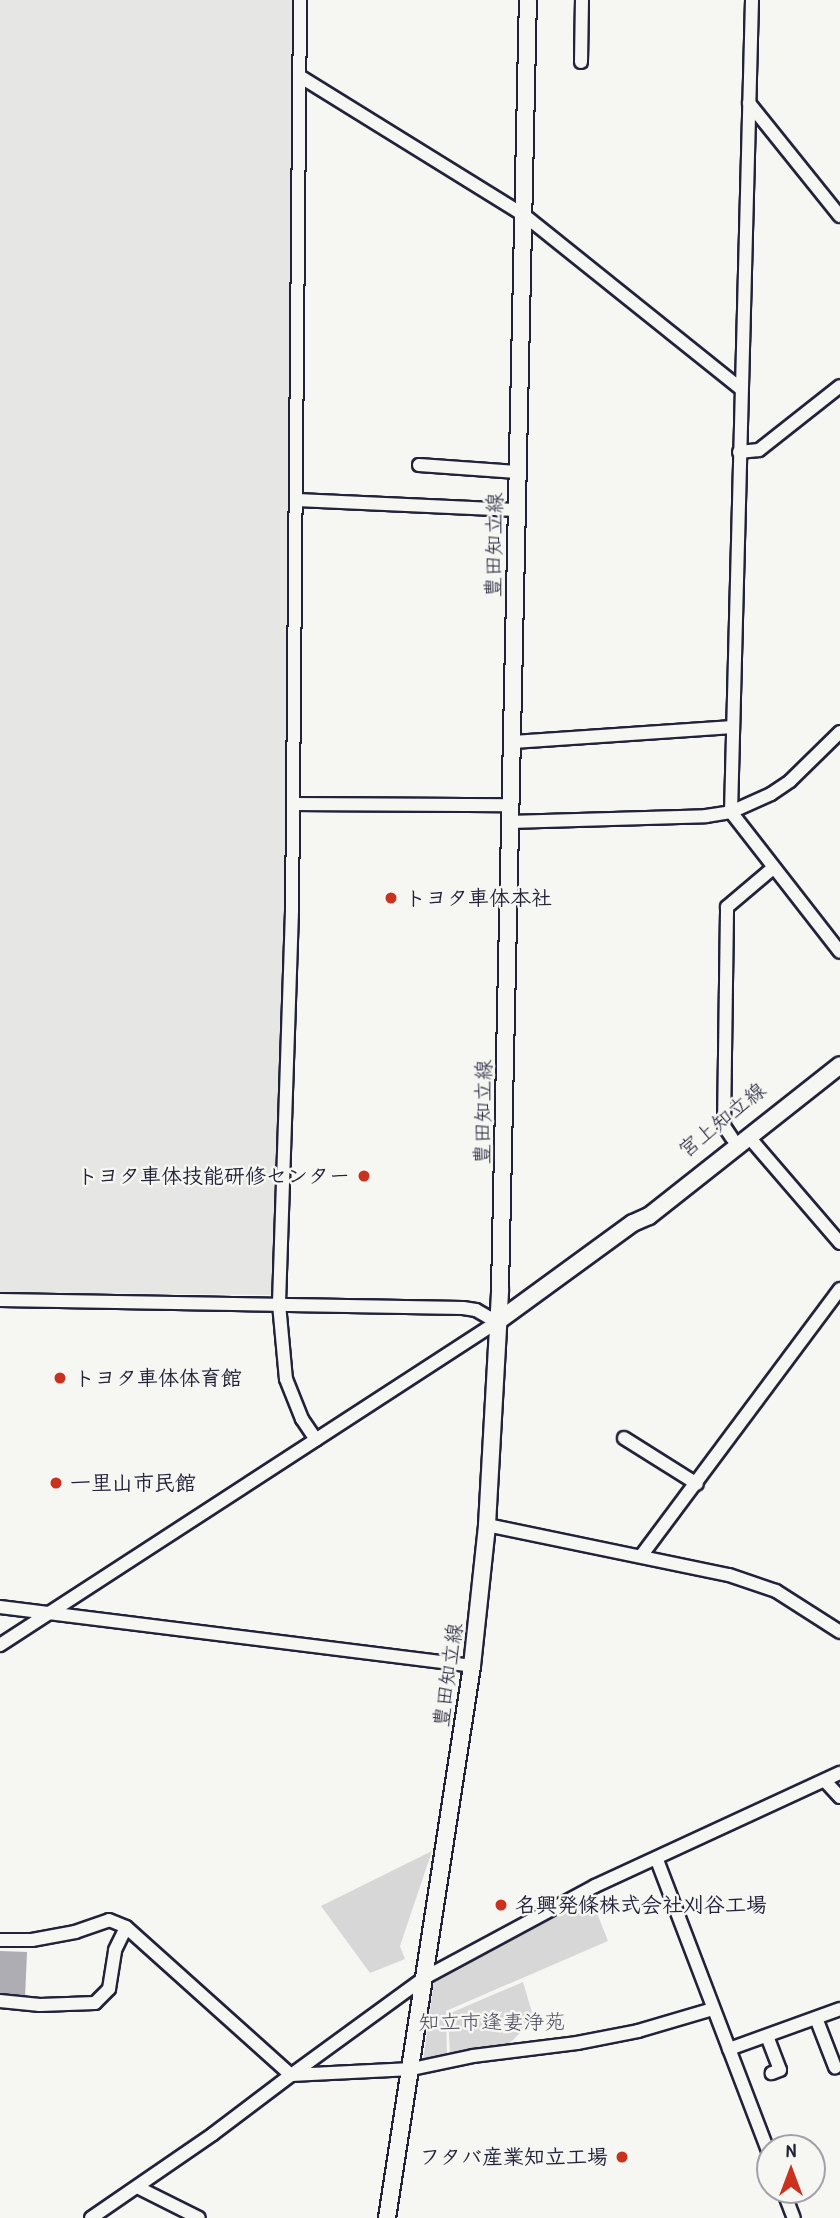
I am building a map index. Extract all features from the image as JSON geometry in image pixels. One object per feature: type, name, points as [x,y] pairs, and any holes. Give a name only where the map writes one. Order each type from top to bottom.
[{"type":"main road","name":"豊田知立線","points":[[387,2218],[472,1666],[487,1525],[496,1322],[500,1289],[528,0]]},
{"type":"main road","name":"宮上知立線","points":[[740,1137],[840,1052]]},
{"type":"main road","name":"宮上知立線","points":[[496,1322],[633,1223],[643,1209],[840,1065]]},
{"type":"street","points":[[300,0],[302,77],[291,991],[279,1304],[286,1379],[302,1419],[316,1440]]},
{"type":"street","points":[[581,62],[582,0]]},
{"type":"street","points":[[752,0],[730,727],[731,812],[840,951]]},
{"type":"street","points":[[302,77],[524,215],[741,389]]},
{"type":"street","points":[[749,103],[840,216]]},
{"type":"street","points":[[739,452],[758,450],[840,386]]},
{"type":"street","points":[[419,465],[517,472]]},
{"type":"street","points":[[297,500],[516,510]]},
{"type":"street","points":[[512,742],[730,727]]},
{"type":"street","points":[[509,822],[706,816],[731,812],[771,794],[790,781],[840,732]]},
{"type":"street","points":[[293,804],[510,805]]},
{"type":"street","points":[[773,868],[727,907],[724,1126],[740,1137],[840,1243]]},
{"type":"street","points":[[641,1556],[840,1289]]},
{"type":"street","points":[[0,1300],[463,1308],[476,1310],[496,1322],[0,1645]]},
{"type":"street","points":[[624,1438],[697,1484]]},
{"type":"street","points":[[487,1525],[729,1575],[776,1591],[840,1632]]},
{"type":"street","points":[[0,1607],[472,1666]]},
{"type":"street","points":[[91,2218],[424,1978],[595,1886],[657,1860],[840,1773]]},
{"type":"street","points":[[825,1781],[840,1797]]},
{"type":"street","points":[[657,1860],[762,2134]]},
{"type":"street","points":[[0,1940],[32,1940],[75,1932],[109,1920],[126,1927],[291,2075],[412,2069],[472,2056],[577,2043],[638,2031],[713,2009]]},
{"type":"street","points":[[0,2001],[40,2005],[95,2003],[108,1989],[115,1950],[126,1927]]},
{"type":"street","points":[[729,2049],[840,2009]]},
{"type":"street","points":[[816,2018],[835,2067]]},
{"type":"street","points":[[767,2036],[780,2070],[772,2073]]},
{"type":"street","points":[[137,2187],[199,2218]]},
{"type":"shaded area","points":[[0,0],[296,0],[282,1233],[276,1290],[271,1295],[0,1292]]},
{"type":"shaded area","points":[[0,1951],[27,1952],[25,1998],[0,1995]]},
{"type":"green space","points":[[432,1851],[400,1946],[405,1959],[370,1973],[321,1906]]},
{"type":"green space","points":[[591,1898],[608,1941],[446,2011],[447,2057],[423,2061],[434,1981]]},
{"type":"green space","name":"知立市逢妻浄苑","points":[[523,1982],[534,2019],[508,2045],[450,2055],[448,2014]]},
{"type":"place","name":"トヨタ車体本社","points":[[391,898]]},
{"type":"place","name":"トヨタ車体技能研修センター","points":[[364,1176]]},
{"type":"place","name":"トヨタ車体体育館","points":[[60,1378]]},
{"type":"place","name":"一里山市民館","points":[[56,1483]]},
{"type":"place","name":"名興発條株式会社刈谷工場","points":[[501,1905]]},
{"type":"place","name":"フタバ産業知立工場","points":[[622,2157]]}]
